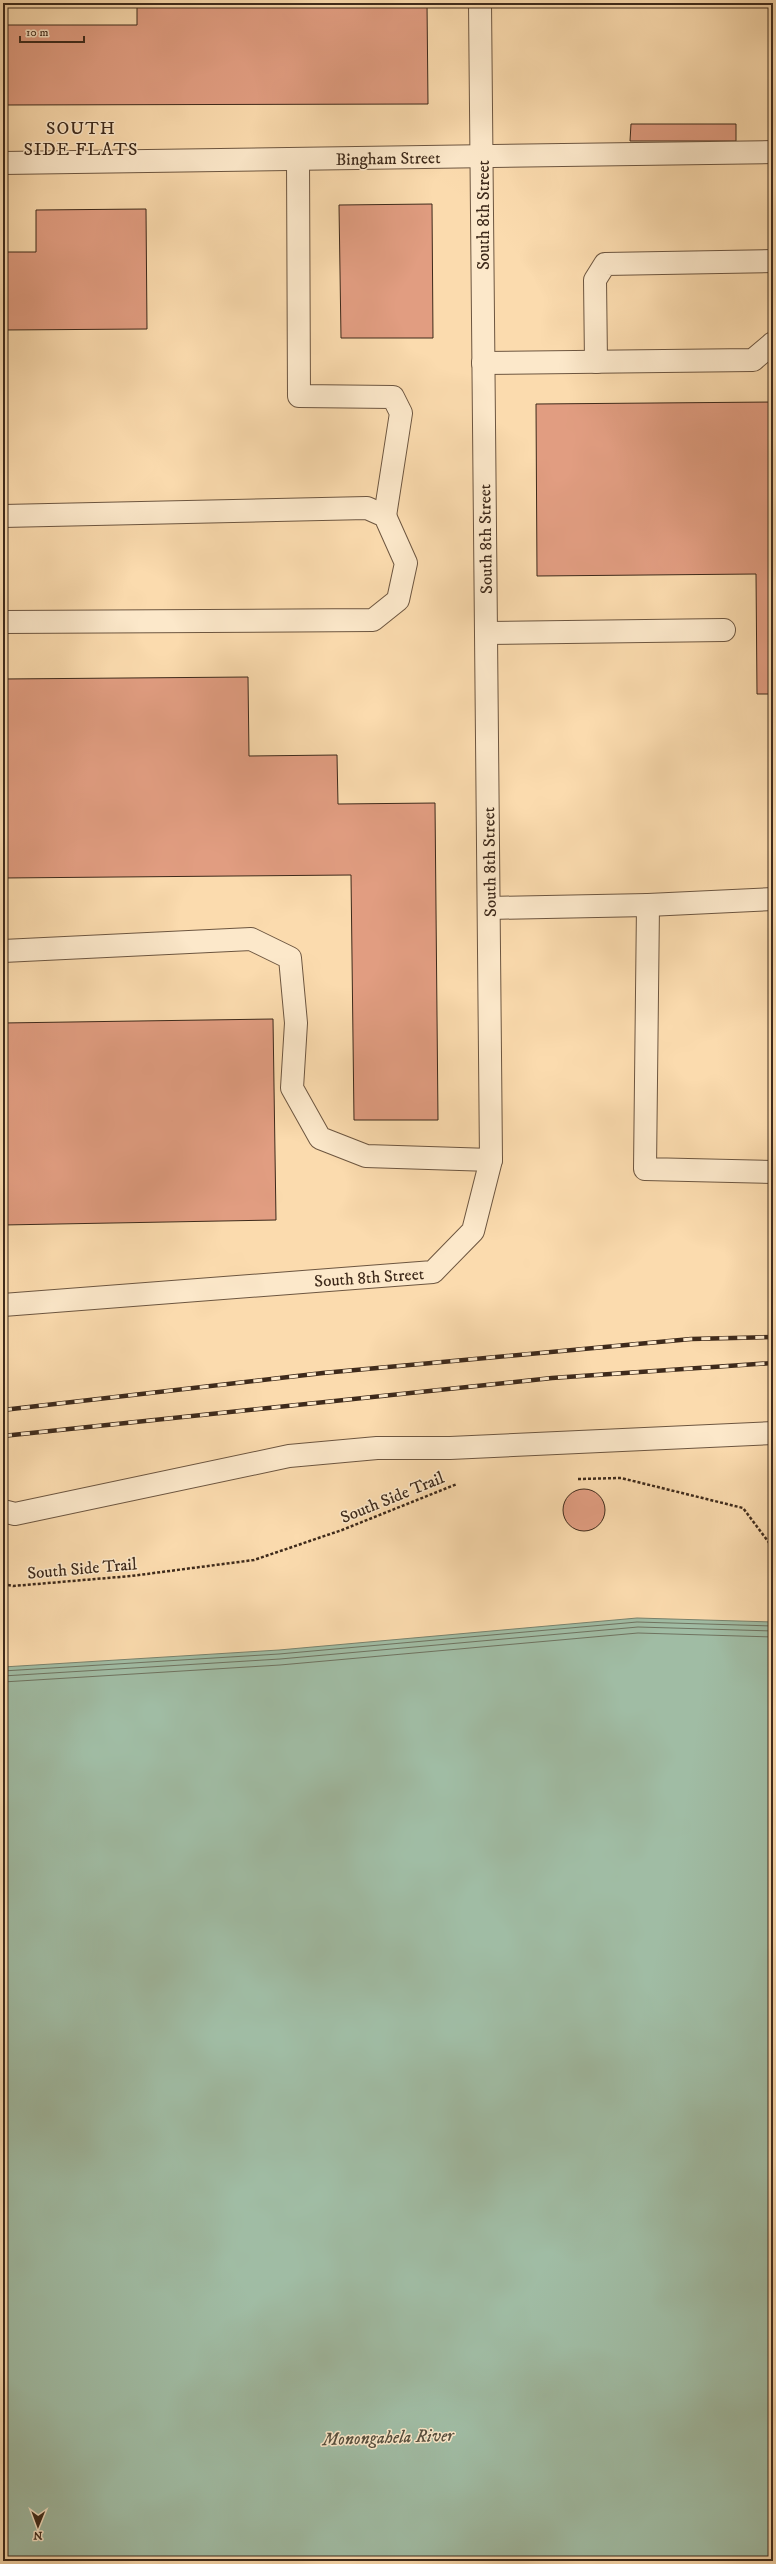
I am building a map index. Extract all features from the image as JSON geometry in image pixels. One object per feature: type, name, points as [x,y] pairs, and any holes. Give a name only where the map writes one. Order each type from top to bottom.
[{"type":"street","name":"South 8th Street","points":[[3,1305],[433,1272],[473,1231],[491,1160],[480,3]]},
{"type":"street","name":"Bingham Street","points":[[3,163],[298,160],[482,155],[773,152]]},
{"type":"street","points":[[3,622],[373,620],[398,600],[406,563],[385,516],[401,413],[393,397],[299,396],[298,160]]},
{"type":"street","points":[[596,362],[595,280],[605,264],[773,261]]},
{"type":"street","points":[[483,363],[753,360],[773,344]]},
{"type":"street","points":[[3,516],[367,508],[385,516]]},
{"type":"street","points":[[486,633],[724,630]]},
{"type":"street","points":[[489,908],[648,905],[773,899]]},
{"type":"street","points":[[648,905],[645,1169],[773,1172]]},
{"type":"street","points":[[3,951],[251,939],[290,958],[296,1023],[292,1088],[320,1138],[366,1156],[491,1160]]},
{"type":"street","points":[[3,1511],[15,1514],[289,1456],[377,1448],[450,1448],[773,1433]]},
{"type":"path","points":[[577,1479],[621,1478],[743,1508],[773,1548]]},
{"type":"path","name":"South Side Trail","points":[[3,1584],[12,1586],[131,1576],[254,1560],[342,1530],[459,1483]]},
{"type":"water","name":"Monongahela River","points":[[637,1618],[773,1622],[773,2561],[3,2561],[3,1667],[279,1650]]},
{"type":"building","points":[[137,3],[427,3],[428,104],[3,105],[3,25],[137,25]]},
{"type":"building","points":[[631,124],[736,124],[736,141],[630,141]]},
{"type":"building","points":[[432,204],[433,338],[341,338],[339,205]]},
{"type":"building","points":[[146,209],[147,329],[3,330],[3,252],[36,252],[36,210]]},
{"type":"building","points":[[773,402],[773,694],[757,694],[756,574],[537,576],[536,404]]},
{"type":"building","points":[[248,677],[249,756],[337,755],[338,804],[435,803],[438,1120],[354,1120],[351,875],[3,878],[3,679]]},
{"type":"building","points":[[273,1019],[276,1220],[3,1225],[3,1023]]},
{"type":"building","points":[[580,1489],[588,1489],[596,1492],[602,1498],[605,1510],[602,1522],[596,1528],[588,1531],[580,1531],[572,1528],[566,1522],[563,1514],[563,1506],[566,1498],[572,1492]]},
{"type":"railway","points":[[3,1410],[323,1373],[691,1339],[773,1337]]},
{"type":"railway","points":[[3,1436],[552,1378],[773,1363]]},
{"type":"district","name":"SOUTH SIDE FLATS","points":[[81,138]]}]
